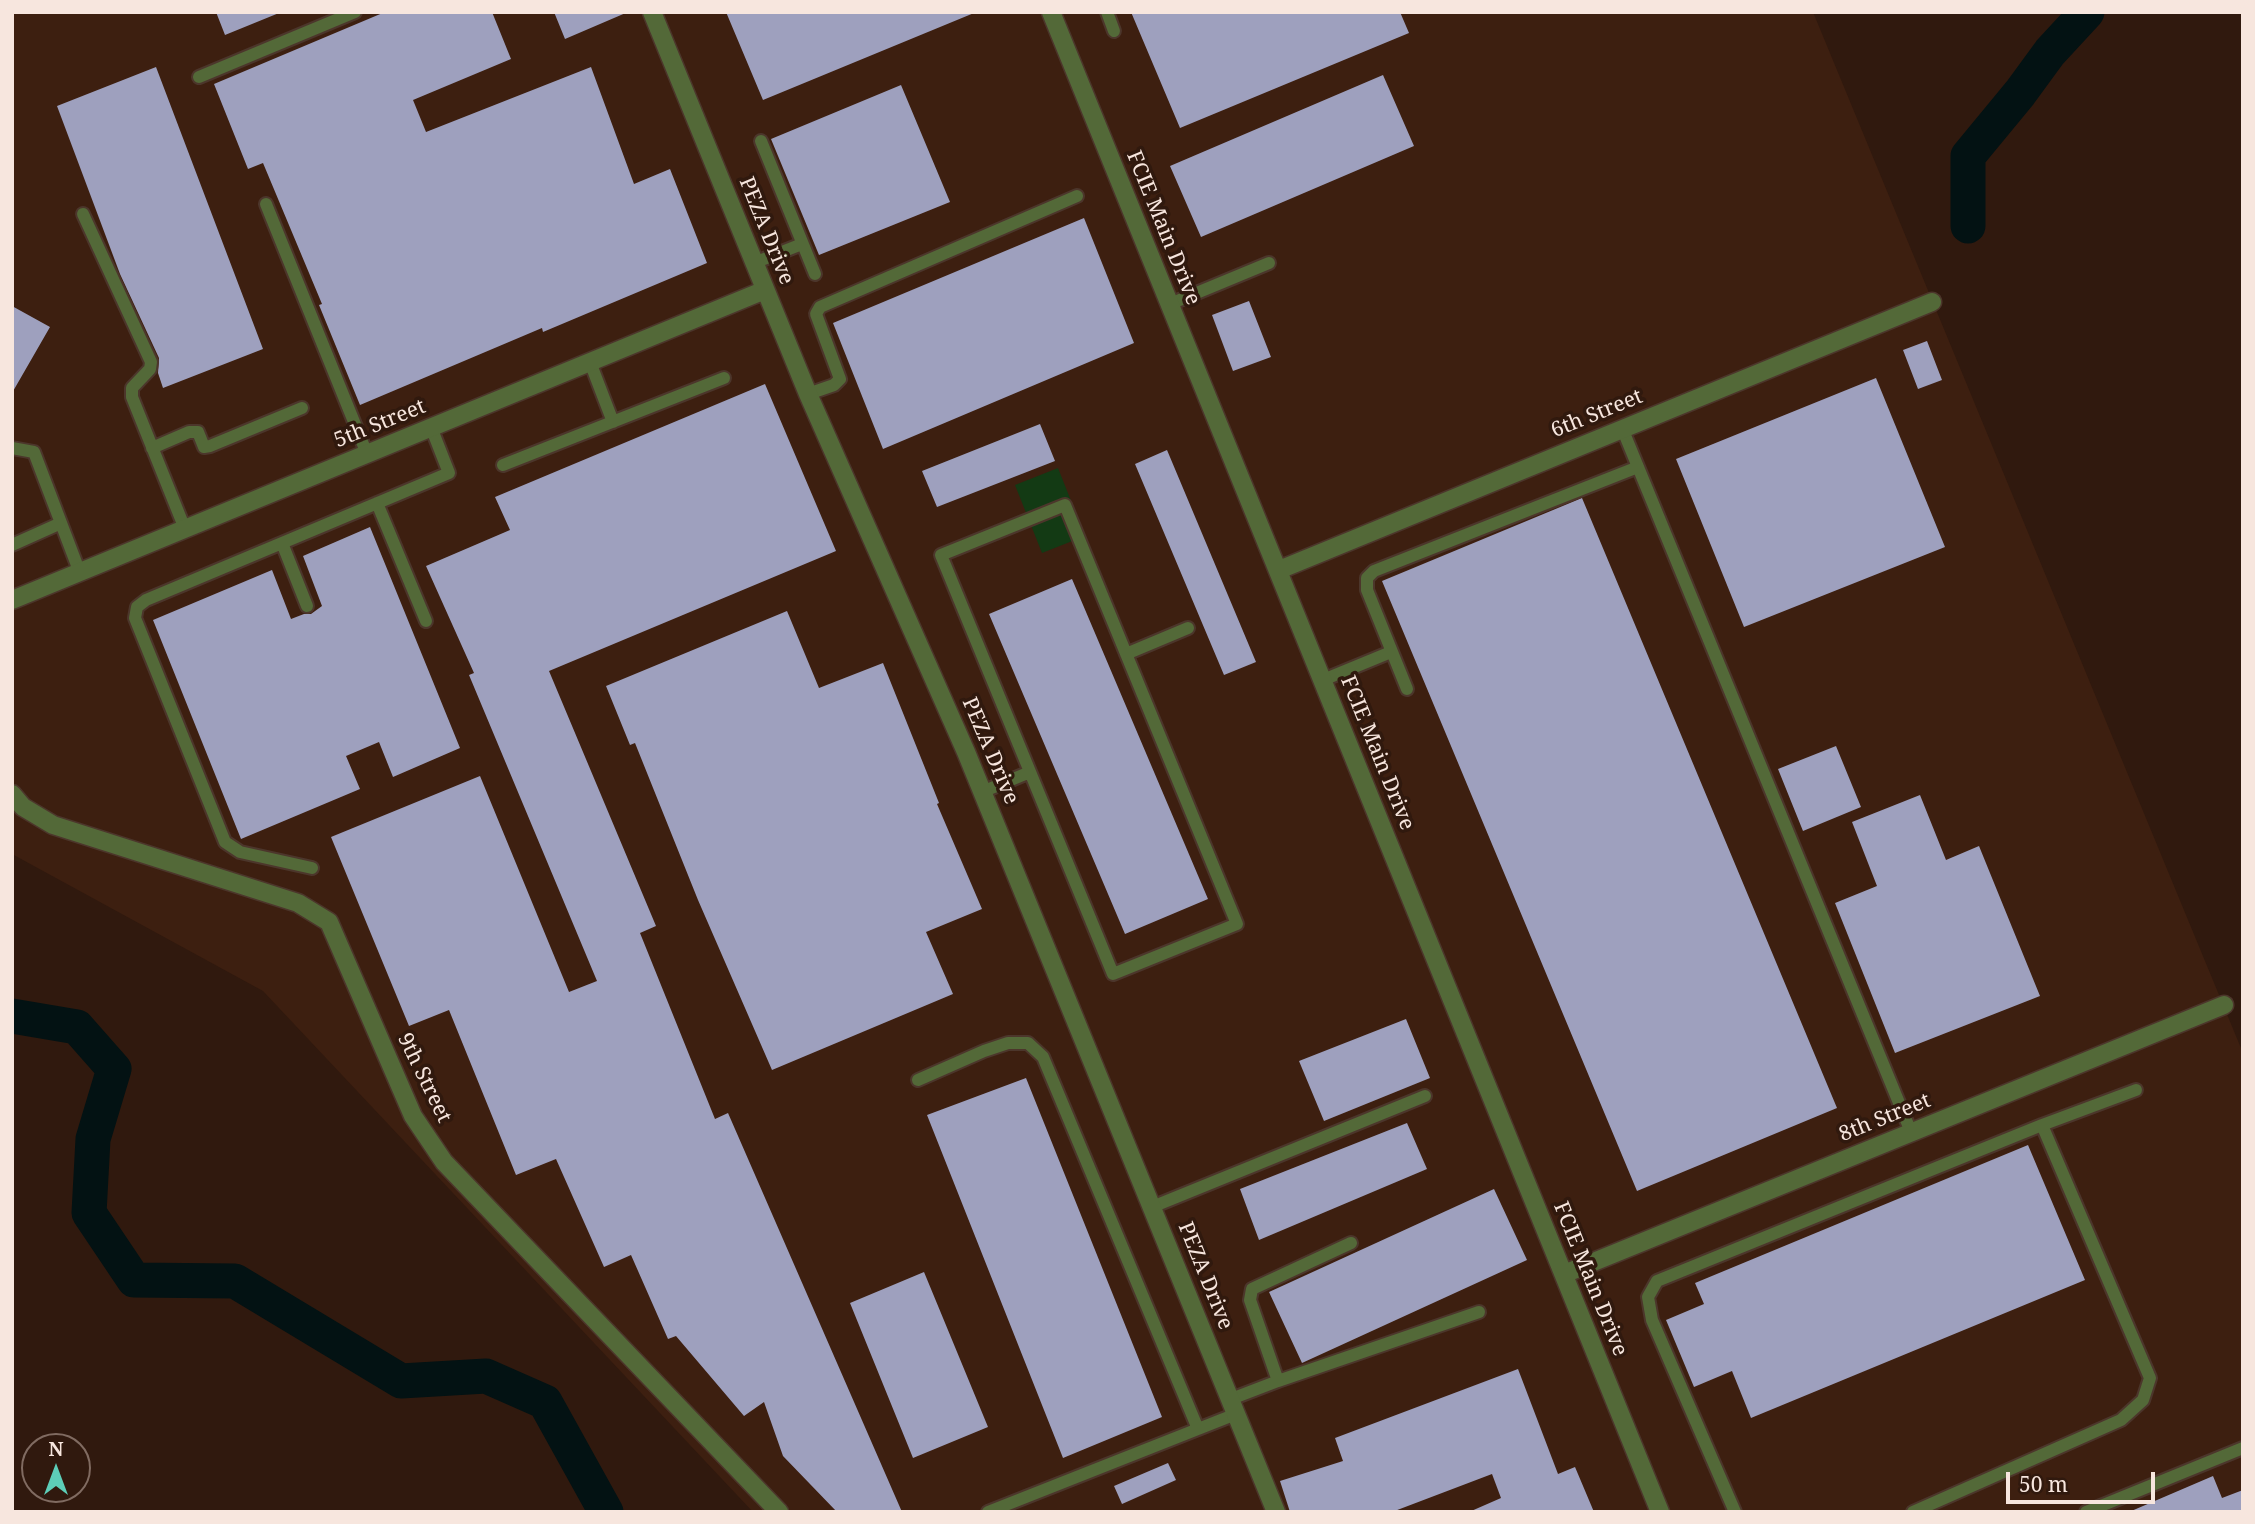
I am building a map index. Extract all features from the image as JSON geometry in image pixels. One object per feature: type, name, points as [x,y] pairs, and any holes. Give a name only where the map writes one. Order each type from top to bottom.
[{"type":"street","name":"PEZA Drive","points":[[652,12],[808,394],[982,792],[1276,1512]]},
{"type":"street","name":"FCIE Main Drive","points":[[1051,12],[1660,1512]]},
{"type":"street","name":"5th Street","points":[[12,600],[765,290]]},
{"type":"street","name":"6th Street","points":[[1279,570],[1932,302]]},
{"type":"street","name":"9th Street","points":[[12,794],[23,807],[53,825],[298,903],[329,922],[413,1116],[444,1162],[779,1512]]},
{"type":"street","name":"8th Street","points":[[1564,1273],[2224,1005]]},
{"type":"lane","points":[[199,77],[355,12]]},
{"type":"lane","points":[[1107,12],[1114,31]]},
{"type":"lane","points":[[761,141],[815,274]]},
{"type":"lane","points":[[808,394],[834,385],[840,379],[816,314],[820,307],[1077,196]]},
{"type":"lane","points":[[266,204],[367,454]]},
{"type":"lane","points":[[83,214],[151,362],[150,369],[132,388],[132,397],[185,529]]},
{"type":"lane","points":[[754,262],[802,244]]},
{"type":"lane","points":[[1170,304],[1269,262]]},
{"type":"lane","points":[[590,362],[613,422]]},
{"type":"lane","points":[[503,465],[724,378]]},
{"type":"lane","points":[[152,448],[189,432],[198,432],[204,447],[210,446],[302,408]]},
{"type":"lane","points":[[313,868],[240,852],[225,842],[135,618],[137,607],[146,600],[449,473],[432,427]]},
{"type":"lane","points":[[1622,428],[1911,1132]]},
{"type":"lane","points":[[12,448],[34,452],[80,573]]},
{"type":"lane","points":[[1406,689],[1367,590],[1367,578],[1374,571],[1638,467]]},
{"type":"lane","points":[[377,503],[426,621]]},
{"type":"lane","points":[[1065,505],[1237,924],[1113,974],[1030,772],[941,555],[1065,505]]},
{"type":"lane","points":[[12,545],[61,523]]},
{"type":"lane","points":[[282,543],[307,606]]},
{"type":"lane","points":[[1126,654],[1188,628]]},
{"type":"lane","points":[[1323,680],[1391,652]]},
{"type":"lane","points":[[982,792],[1030,772]]},
{"type":"lane","points":[[918,1080],[1008,1043],[1028,1043],[1043,1057],[1198,1429]]},
{"type":"lane","points":[[1735,1512],[1652,1320],[1648,1297],[1657,1281],[2042,1125],[2136,1090]]},
{"type":"lane","points":[[1152,1207],[1425,1096]]},
{"type":"lane","points":[[1913,1512],[2121,1420],[2143,1400],[2150,1378],[2042,1125]]},
{"type":"lane","points":[[1278,1381],[1250,1300],[1252,1289],[1351,1243]]},
{"type":"lane","points":[[988,1512],[1198,1429],[1278,1381],[1479,1312]]},
{"type":"lane","points":[[2086,1512],[2243,1448]]},
{"type":"shaded area","points":[[12,12],[1813,12],[2243,1053],[2243,1512],[753,1512],[263,991],[12,854]]},
{"type":"green space","points":[[1058,468],[1085,536],[1042,553],[1015,485]]},
{"type":"building","points":[[216,12],[279,12],[279,13],[225,35]]},
{"type":"building","points":[[385,12],[492,12],[511,59],[413,100],[426,132],[591,67],[634,184],[670,169],[707,263],[543,332],[542,328],[360,405],[319,305],[322,304],[263,163],[248,169],[214,84]]},
{"type":"building","points":[[554,12],[628,12],[565,39]]},
{"type":"building","points":[[726,12],[974,12],[974,13],[763,100]]},
{"type":"building","points":[[1131,12],[1400,12],[1409,33],[1180,128]]},
{"type":"building","points":[[156,67],[263,349],[163,388],[158,373],[159,358],[120,274],[57,106]]},
{"type":"building","points":[[1383,75],[1414,146],[1201,237],[1170,166]]},
{"type":"building","points":[[901,85],[950,202],[819,255],[771,139]]},
{"type":"building","points":[[1084,218],[1134,343],[883,449],[833,323]]},
{"type":"building","points":[[1249,301],[1271,357],[1233,371],[1212,315]]},
{"type":"building","points":[[12,306],[50,327],[12,393]]},
{"type":"building","points":[[1927,341],[1942,380],[1918,389],[1903,350]]},
{"type":"building","points":[[1876,378],[1945,547],[1744,627],[1676,459]]},
{"type":"building","points":[[765,384],[836,551],[549,671],[656,926],[640,933],[715,1119],[728,1113],[902,1512],[837,1512],[783,1456],[764,1402],[744,1416],[676,1336],[668,1339],[631,1255],[604,1267],[556,1159],[516,1175],[449,1010],[409,1026],[331,837],[480,776],[569,992],[597,981],[469,675],[474,673],[426,566],[510,530],[495,497]]},
{"type":"building","points":[[1040,424],[1055,461],[937,507],[922,471]]},
{"type":"building","points":[[1167,450],[1256,662],[1224,675],[1135,464]]},
{"type":"building","points":[[1582,498],[1837,1108],[1637,1191],[1382,581]]},
{"type":"building","points":[[370,527],[460,748],[393,777],[379,742],[346,756],[360,789],[241,839],[153,620],[272,570],[291,619],[311,614],[322,606],[303,556]]},
{"type":"building","points":[[1072,579],[1208,899],[1125,934],[989,614]]},
{"type":"building","points":[[787,611],[819,688],[883,663],[939,803],[937,804],[982,909],[926,932],[953,994],[772,1070],[698,900],[635,743],[630,745],[606,686]]},
{"type":"building","points":[[1836,746],[1861,807],[1803,831],[1778,769]]},
{"type":"building","points":[[1920,795],[1946,860],[1979,846],[2040,996],[1895,1053],[1835,903],[1877,886],[1852,822]]},
{"type":"building","points":[[1406,1019],[1430,1078],[1324,1121],[1299,1061]]},
{"type":"building","points":[[1026,1078],[1162,1417],[1063,1458],[927,1115]]},
{"type":"building","points":[[1407,1123],[1427,1169],[1259,1240],[1240,1189]]},
{"type":"building","points":[[2028,1145],[2085,1280],[1751,1418],[1732,1371],[1694,1387],[1666,1320],[1704,1304],[1695,1283]]},
{"type":"building","points":[[1494,1189],[1527,1260],[1302,1363],[1269,1292]]},
{"type":"building","points":[[924,1272],[988,1427],[913,1458],[850,1303]]},
{"type":"building","points":[[1518,1369],[1558,1474],[1575,1467],[1594,1512],[1469,1512],[1501,1498],[1492,1474],[1392,1512],[1290,1512],[1280,1481],[1343,1461],[1335,1438]]},
{"type":"building","points":[[1168,1463],[1176,1480],[1122,1504],[1114,1486]]},
{"type":"building","points":[[2213,1476],[2222,1498],[2243,1490],[2243,1512],[2129,1512]]},
{"type":"waterway","points":[[1968,226],[1968,156],[2050,52],[2087,12]]},
{"type":"waterway","points":[[12,1016],[77,1027],[114,1069],[93,1139],[89,1213],[134,1280],[235,1281],[401,1381],[486,1376],[545,1402],[606,1512]]}]
